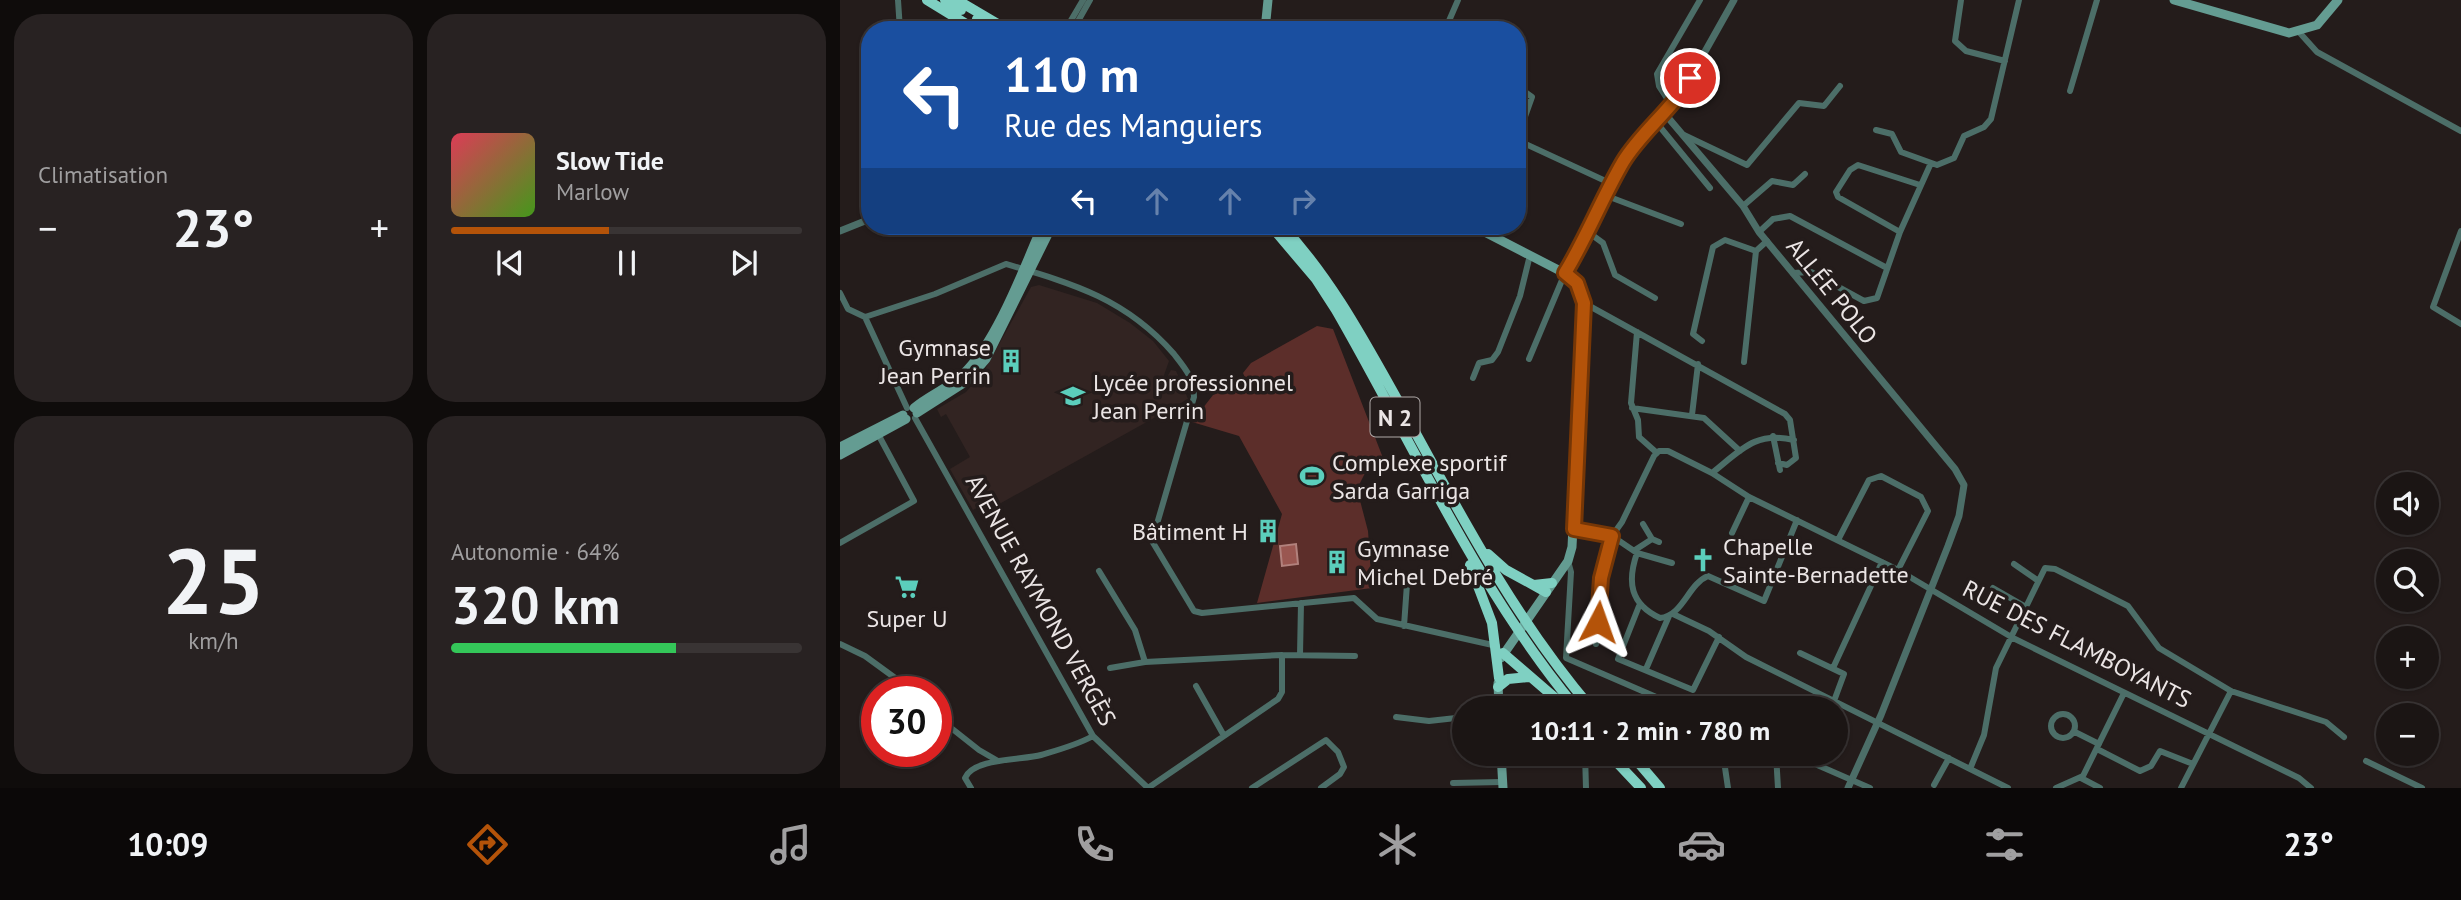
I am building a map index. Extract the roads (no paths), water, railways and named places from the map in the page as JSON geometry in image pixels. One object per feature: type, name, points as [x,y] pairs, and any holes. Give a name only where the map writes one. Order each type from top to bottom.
[{"type":"highway","points":[[928,0],[962,21]]},
{"type":"highway","points":[[945,0],[980,21]]},
{"type":"highway","points":[[957,0],[993,21]]},
{"type":"highway","name":"N 2","points":[[1279,235],[1316,279],[1336,310],[1507,617],[1526,634],[1581,696]]},
{"type":"highway","name":"N 2","points":[[1290,235],[1323,274],[1363,339],[1515,608],[1526,634],[1568,696]]},
{"type":"highway","points":[[1299,235],[1329,272],[1363,339]]},
{"type":"highway","points":[[1440,498],[1487,604],[1495,644],[1498,683],[1515,677],[1530,677]]},
{"type":"highway","points":[[1478,544],[1506,570],[1534,585],[1549,587]]},
{"type":"highway","points":[[1503,653],[1553,696]]},
{"type":"highway","points":[[1621,766],[1642,788]]},
{"type":"highway","points":[[1625,766],[1642,788]]},
{"type":"highway","points":[[1641,766],[1660,788]]},
{"type":"main road","points":[[1266,21],[1268,0]]},
{"type":"main road","points":[[2174,0],[2264,27],[2299,32],[2317,25],[2337,0]]},
{"type":"main road","points":[[1026,272],[1039,235]]},
{"type":"main road","points":[[840,455],[910,414],[952,384],[976,360],[1047,235]]},
{"type":"main road","points":[[1493,235],[1565,273],[1577,283],[1584,303],[1574,529],[1568,561],[1503,653],[1498,696]]},
{"type":"main road","points":[[840,447],[910,414]]},
{"type":"main road","points":[[1502,766],[1503,785]]},
{"type":"street","points":[[898,0],[899,21]]},
{"type":"street","points":[[1071,21],[1083,0]]},
{"type":"street","points":[[1078,21],[1090,0]]},
{"type":"street","points":[[1449,21],[1458,0]]},
{"type":"street","points":[[1672,106],[1659,86],[1657,74],[1700,0]]},
{"type":"street","points":[[1529,359],[1565,273],[1612,184],[1632,149],[1672,106],[1734,0]]},
{"type":"street","points":[[1961,0],[1955,41],[1966,51],[2005,61]]},
{"type":"street","points":[[1876,130],[1892,134],[1901,152],[1931,163],[1949,162],[1964,136],[1984,127],[1991,119],[2020,0]]},
{"type":"street","points":[[2070,91],[2097,0]]},
{"type":"street","points":[[2299,32],[2317,52],[2461,131]]},
{"type":"street","points":[[1679,132],[1747,165],[1795,107],[1804,101],[1824,106],[1840,86]]},
{"type":"street","points":[[1526,93],[1532,97],[1526,114]]},
{"type":"street","name":"ALLÉE POLO","points":[[1665,114],[1743,206],[1759,232],[1955,469],[1964,485],[1964,493],[1931,589]]},
{"type":"street","points":[[1656,122],[1710,188]]},
{"type":"street","points":[[1526,144],[1612,184]]},
{"type":"street","points":[[1793,273],[1811,272],[1858,298],[1871,301],[1881,290],[1900,232],[1931,163]]},
{"type":"street","points":[[1900,232],[1838,197],[1836,192],[1850,170],[1858,165],[1920,185]]},
{"type":"street","points":[[1743,206],[1767,183],[1776,181],[1793,185],[1805,174]]},
{"type":"street","points":[[1606,196],[1681,224]]},
{"type":"street","points":[[1759,232],[1773,219],[1790,216],[1887,268]]},
{"type":"street","points":[[840,231],[861,223]]},
{"type":"street","points":[[2461,231],[2433,307],[2461,324]]},
{"type":"street","points":[[1588,233],[1603,243],[1615,275],[1655,298]]},
{"type":"street","points":[[1702,341],[1693,334],[1713,247],[1725,240],[1756,251]]},
{"type":"street","points":[[1744,362],[1756,251],[1767,241]]},
{"type":"street","points":[[1473,378],[1479,363],[1492,360],[1498,352],[1520,296],[1531,256]]},
{"type":"street","points":[[840,293],[848,309],[865,317],[935,294],[1006,264],[1112,301],[1152,329],[1191,377],[1194,397],[1152,541],[1189,606],[1202,613],[1354,598],[1371,616],[1404,626],[1495,644],[1503,653]]},
{"type":"street","points":[[1584,303],[1785,414],[1790,420],[1797,451],[1793,462],[1779,466],[1773,436]]},
{"type":"street","name":"AVENUE RAYMOND VERGÈS","points":[[865,317],[910,414],[1093,736],[1148,788]]},
{"type":"street","points":[[1596,645],[1601,578],[1612,536],[1657,453],[1639,438],[1638,420],[1632,408],[1637,332]]},
{"type":"street","points":[[1692,415],[1698,364]]},
{"type":"street","points":[[1632,408],[1692,415],[1714,425],[1740,451]]},
{"type":"street","points":[[840,543],[914,501],[878,434]]},
{"type":"street","points":[[1712,473],[1753,442],[1773,436],[1794,440]]},
{"type":"street","name":"RUE DES FLAMBOYANTS","points":[[1657,453],[1668,451],[1712,473],[1749,497],[1898,570],[2012,638],[2299,778],[2311,788]]},
{"type":"street","points":[[1838,540],[1870,480],[1881,476],[1921,497],[1928,511],[1898,570]]},
{"type":"street","points":[[1732,533],[1749,497]]},
{"type":"street","points":[[1646,669],[1671,615],[1699,582],[1708,576],[1765,598],[1797,520]]},
{"type":"street","points":[[1636,551],[1655,541],[1643,524]]},
{"type":"street","points":[[1574,529],[1612,536],[1636,551],[1672,564]]},
{"type":"street","points":[[1636,551],[1631,586],[1639,606],[1660,618],[1671,615],[1719,637],[1746,657],[1824,696]]},
{"type":"street","points":[[1568,561],[1571,572],[1566,658],[1651,695]]},
{"type":"street","points":[[1833,668],[1882,562]]},
{"type":"street","points":[[2014,564],[2037,580]]},
{"type":"street","points":[[1970,769],[1984,734],[1996,668],[2042,570],[2050,567],[2122,602],[2136,613],[2159,648],[2231,691],[2326,722],[2344,737]]},
{"type":"street","points":[[1099,571],[1140,640],[1145,662]]},
{"type":"street","points":[[1404,626],[1407,584]]},
{"type":"street","points":[[1993,587],[2026,607]]},
{"type":"street","points":[[1850,784],[1931,589]]},
{"type":"street","points":[[1300,655],[1301,603]]},
{"type":"street","points":[[1639,606],[1618,659],[1694,690],[1719,637]]},
{"type":"street","points":[[840,644],[865,656],[892,676]]},
{"type":"street","points":[[1800,653],[1845,676],[1836,696]]},
{"type":"street","points":[[1148,788],[1281,695],[1282,655]]},
{"type":"street","points":[[1110,668],[1145,662],[1282,655],[1355,656]]},
{"type":"street","points":[[1196,686],[1223,734]]},
{"type":"street","points":[[2183,787],[2231,691]]},
{"type":"street","points":[[2056,788],[2081,778],[2124,693]]},
{"type":"street","points":[[1848,708],[1949,758],[1996,785],[2008,788]]},
{"type":"street","points":[[2075,732],[2057,738],[2050,724],[2055,716],[2068,714],[2075,732],[2140,771],[2151,766],[2160,751],[2193,764]]},
{"type":"street","points":[[1396,717],[1429,721],[1452,718]]},
{"type":"street","points":[[952,729],[998,761]]},
{"type":"street","points":[[971,788],[966,775],[989,764],[1033,757],[1093,736]]},
{"type":"street","points":[[1252,788],[1326,740],[1338,752],[1344,767],[1340,774],[1322,788]]},
{"type":"street","points":[[979,750],[989,764]]},
{"type":"street","points":[[1934,785],[1949,758]]},
{"type":"street","points":[[2366,761],[2421,788]]},
{"type":"street","points":[[1585,766],[1586,788]]},
{"type":"street","points":[[1725,766],[1728,788]]},
{"type":"street","points":[[1777,766],[1778,788]]},
{"type":"street","points":[[1815,766],[1850,784],[1870,788]]},
{"type":"street","points":[[2081,778],[2100,788]]},
{"type":"street","points":[[2294,788],[2299,778]]},
{"type":"street","points":[[1453,783],[1503,785]]},
{"type":"place","name":"Gymnase Jean Perrin","points":[[1011,361]]},
{"type":"place","name":"Lycée professionnel Jean Perrin","points":[[1073,396]]},
{"type":"place","name":"Complexe sportif Sarda Garriga","points":[[1312,476]]},
{"type":"place","name":"Bâtiment H","points":[[1268,531]]},
{"type":"place","name":"Chapelle Sainte-Bernadette","points":[[1703,560]]},
{"type":"place","name":"Gymnase Michel Debré","points":[[1337,562]]},
{"type":"place","name":"Super U","points":[[907,587]]}]
